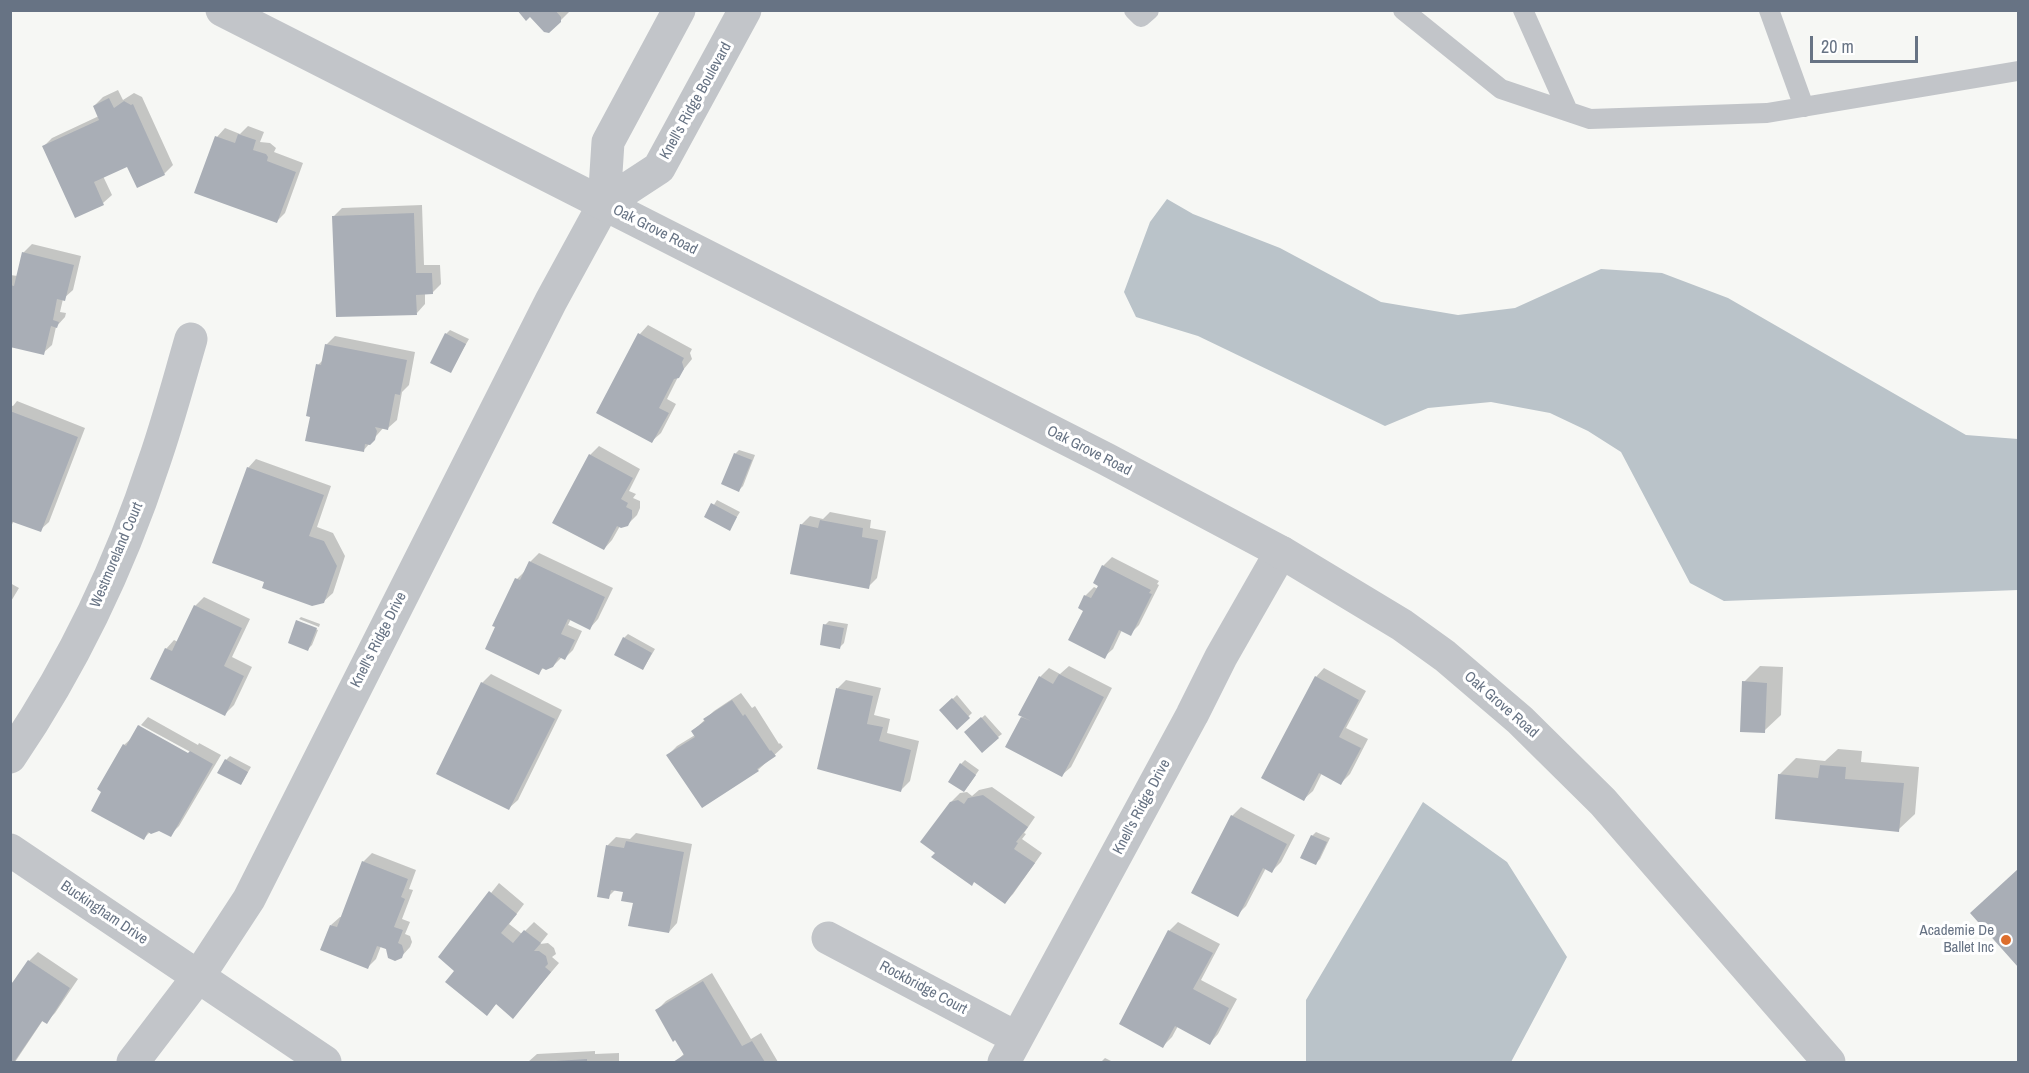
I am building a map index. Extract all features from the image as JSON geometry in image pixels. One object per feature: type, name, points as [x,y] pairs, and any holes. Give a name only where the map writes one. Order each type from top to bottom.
[{"type":"street","name":"Oak Grove Road","points":[[222,10],[1106,459],[1281,552],[1402,625],[1445,657],[1520,720],[1603,802],[1829,1062]]},
{"type":"street","points":[[604,204],[608,142],[679,10]]},
{"type":"street","name":"Knell's Ridge Boulevard","points":[[604,204],[659,168],[746,10]]},
{"type":"street","name":"Knell's Ridge Drive","points":[[133,1062],[198,976],[249,899],[551,301],[604,204]]},
{"type":"street","name":"Westmoreland Court","points":[[10,758],[76,647],[123,546],[154,463],[191,339]]},
{"type":"street","name":"Knell's Ridge Drive","points":[[1010,1050],[1192,715],[1221,657],[1281,552]]},
{"type":"street","name":"Buckingham Drive","points":[[10,850],[325,1062]]},
{"type":"street","name":"Rockbridge Court","points":[[828,938],[1010,1050]]},
{"type":"lane","points":[[1134,10],[1140,17],[1149,10]]},
{"type":"lane","points":[[1403,10],[1501,89],[1590,119],[1767,113],[2019,71]]},
{"type":"lane","points":[[1523,10],[1568,111]]},
{"type":"lane","points":[[1769,10],[1804,107]]},
{"type":"shaded area","points":[[1167,199],[1193,214],[1280,248],[1381,302],[1458,315],[1515,308],[1601,269],[1662,273],[1728,298],[1966,435],[2018,439],[2018,590],[1724,601],[1690,583],[1621,452],[1588,431],[1550,413],[1491,402],[1428,408],[1385,426],[1198,336],[1136,317],[1124,292],[1150,222]]},
{"type":"shaded area","points":[[1423,802],[1507,862],[1567,957],[1511,1062],[1306,1062],[1306,1000]]},
{"type":"building","points":[[517,10],[555,10],[561,17],[561,22],[549,33],[544,32],[530,17],[526,21]]},
{"type":"building","points":[[109,98],[114,108],[124,101],[133,104],[165,175],[137,188],[127,167],[94,182],[104,205],[75,218],[42,146],[99,120],[93,106]]},
{"type":"building","points":[[238,134],[256,140],[253,150],[266,154],[267,161],[296,172],[277,223],[194,193],[215,136],[235,143]]},
{"type":"building","points":[[414,213],[416,273],[432,273],[433,294],[416,295],[417,315],[336,317],[332,216]]},
{"type":"building","points":[[22,252],[74,265],[65,301],[57,299],[53,320],[59,322],[57,328],[51,326],[44,355],[10,347],[10,285],[14,286]]},
{"type":"building","points":[[445,333],[466,344],[451,373],[430,363]]},
{"type":"building","points":[[638,333],[684,358],[682,362],[684,369],[679,378],[674,379],[659,408],[669,413],[652,443],[596,413]]},
{"type":"building","points":[[325,344],[407,360],[400,395],[395,394],[388,430],[375,427],[377,431],[375,440],[370,445],[365,444],[364,452],[305,441],[310,417],[306,416],[316,364],[321,365]]},
{"type":"building","points":[[10,411],[78,437],[41,532],[10,521]]},
{"type":"building","points":[[734,453],[752,460],[739,492],[721,484]]},
{"type":"building","points":[[589,454],[633,478],[621,499],[628,503],[626,507],[632,510],[632,518],[628,526],[621,528],[617,526],[604,550],[552,523]]},
{"type":"building","points":[[247,467],[324,495],[309,536],[324,541],[337,566],[324,603],[312,606],[262,588],[264,582],[212,563]]},
{"type":"building","points":[[711,503],[737,517],[730,531],[704,517]]},
{"type":"building","points":[[820,520],[863,528],[862,537],[878,540],[869,589],[790,574],[800,524],[818,528]]},
{"type":"building","points":[[529,561],[605,597],[590,630],[568,619],[561,634],[575,640],[565,660],[559,657],[553,667],[546,670],[542,668],[539,675],[485,649],[495,627],[492,626],[515,578],[520,580]]},
{"type":"building","points":[[1102,565],[1151,590],[1149,593],[1152,594],[1131,636],[1119,630],[1105,659],[1068,640],[1083,611],[1078,608],[1084,595],[1091,598],[1098,586],[1093,583]]},
{"type":"building","points":[[194,605],[242,628],[224,666],[244,676],[225,716],[150,679],[165,648],[172,651]]},
{"type":"building","points":[[296,620],[317,628],[308,651],[288,643]]},
{"type":"building","points":[[823,624],[844,628],[840,649],[820,645]]},
{"type":"building","points":[[623,637],[652,653],[643,670],[614,655]]},
{"type":"building","points":[[1059,674],[1104,697],[1062,777],[1005,747],[1021,717],[1031,721],[1018,715],[1039,676],[1053,684]]},
{"type":"building","points":[[1315,676],[1359,700],[1339,737],[1361,748],[1341,785],[1319,773],[1304,801],[1261,778]]},
{"type":"building","points":[[1742,681],[1767,683],[1765,733],[1740,732]]},
{"type":"building","points":[[481,682],[555,719],[509,810],[436,774]]},
{"type":"building","points":[[836,688],[873,696],[867,724],[883,727],[879,741],[911,750],[901,792],[817,769]]},
{"type":"building","points":[[952,698],[970,718],[957,730],[939,710]]},
{"type":"building","points":[[732,700],[776,756],[757,769],[759,771],[702,808],[666,755],[695,737],[691,731],[705,721],[703,719]]},
{"type":"building","points":[[981,717],[999,738],[982,753],[964,732]]},
{"type":"building","points":[[138,725],[213,764],[171,837],[159,831],[151,834],[148,832],[144,840],[91,811],[101,792],[97,789],[123,744],[126,746]]},
{"type":"building","points":[[225,759],[248,772],[241,785],[217,773]]},
{"type":"building","points":[[960,763],[976,775],[964,792],[948,782]]},
{"type":"building","points":[[1820,765],[1846,767],[1845,779],[1904,783],[1899,832],[1775,819],[1778,774],[1818,778]]},
{"type":"building","points":[[983,795],[1028,827],[1016,842],[1018,843],[1014,849],[1035,863],[1005,904],[974,882],[972,886],[931,857],[935,853],[920,842],[950,802],[958,800],[964,804],[968,798]]},
{"type":"building","points":[[1231,815],[1287,844],[1272,873],[1263,868],[1238,917],[1191,893]]},
{"type":"building","points":[[1311,835],[1327,842],[1316,865],[1300,858]]},
{"type":"building","points":[[626,841],[684,852],[669,933],[628,926],[633,903],[621,901],[623,892],[611,890],[609,899],[597,897],[606,845],[624,848]]},
{"type":"building","points":[[362,861],[408,879],[401,897],[405,899],[394,927],[403,930],[398,943],[402,945],[404,952],[402,958],[395,961],[388,958],[386,949],[377,946],[368,969],[320,950],[330,925],[337,927]]},
{"type":"building","name":"Academie De Ballet Inc","points":[[2018,869],[2018,967],[1970,913]]},
{"type":"building","points":[[489,891],[517,914],[501,933],[513,943],[524,930],[541,943],[534,951],[539,951],[546,956],[548,964],[545,967],[551,972],[513,1019],[496,1004],[487,1016],[445,982],[454,971],[438,957]]},
{"type":"building","points":[[1168,930],[1213,953],[1193,989],[1229,1008],[1210,1045],[1175,1026],[1163,1048],[1119,1024]]},
{"type":"building","points":[[28,960],[70,988],[47,1024],[42,1021],[14,1062],[10,1062],[10,986]]},
{"type":"building","points":[[703,981],[742,1046],[752,1041],[765,1062],[673,1062],[684,1055],[675,1040],[673,1042],[655,1010]]},
{"type":"building","points":[[587,1059],[587,1062],[555,1062],[555,1061]]},
{"type":"place","name":"Academie De Ballet Inc","points":[[2006,940]]}]
